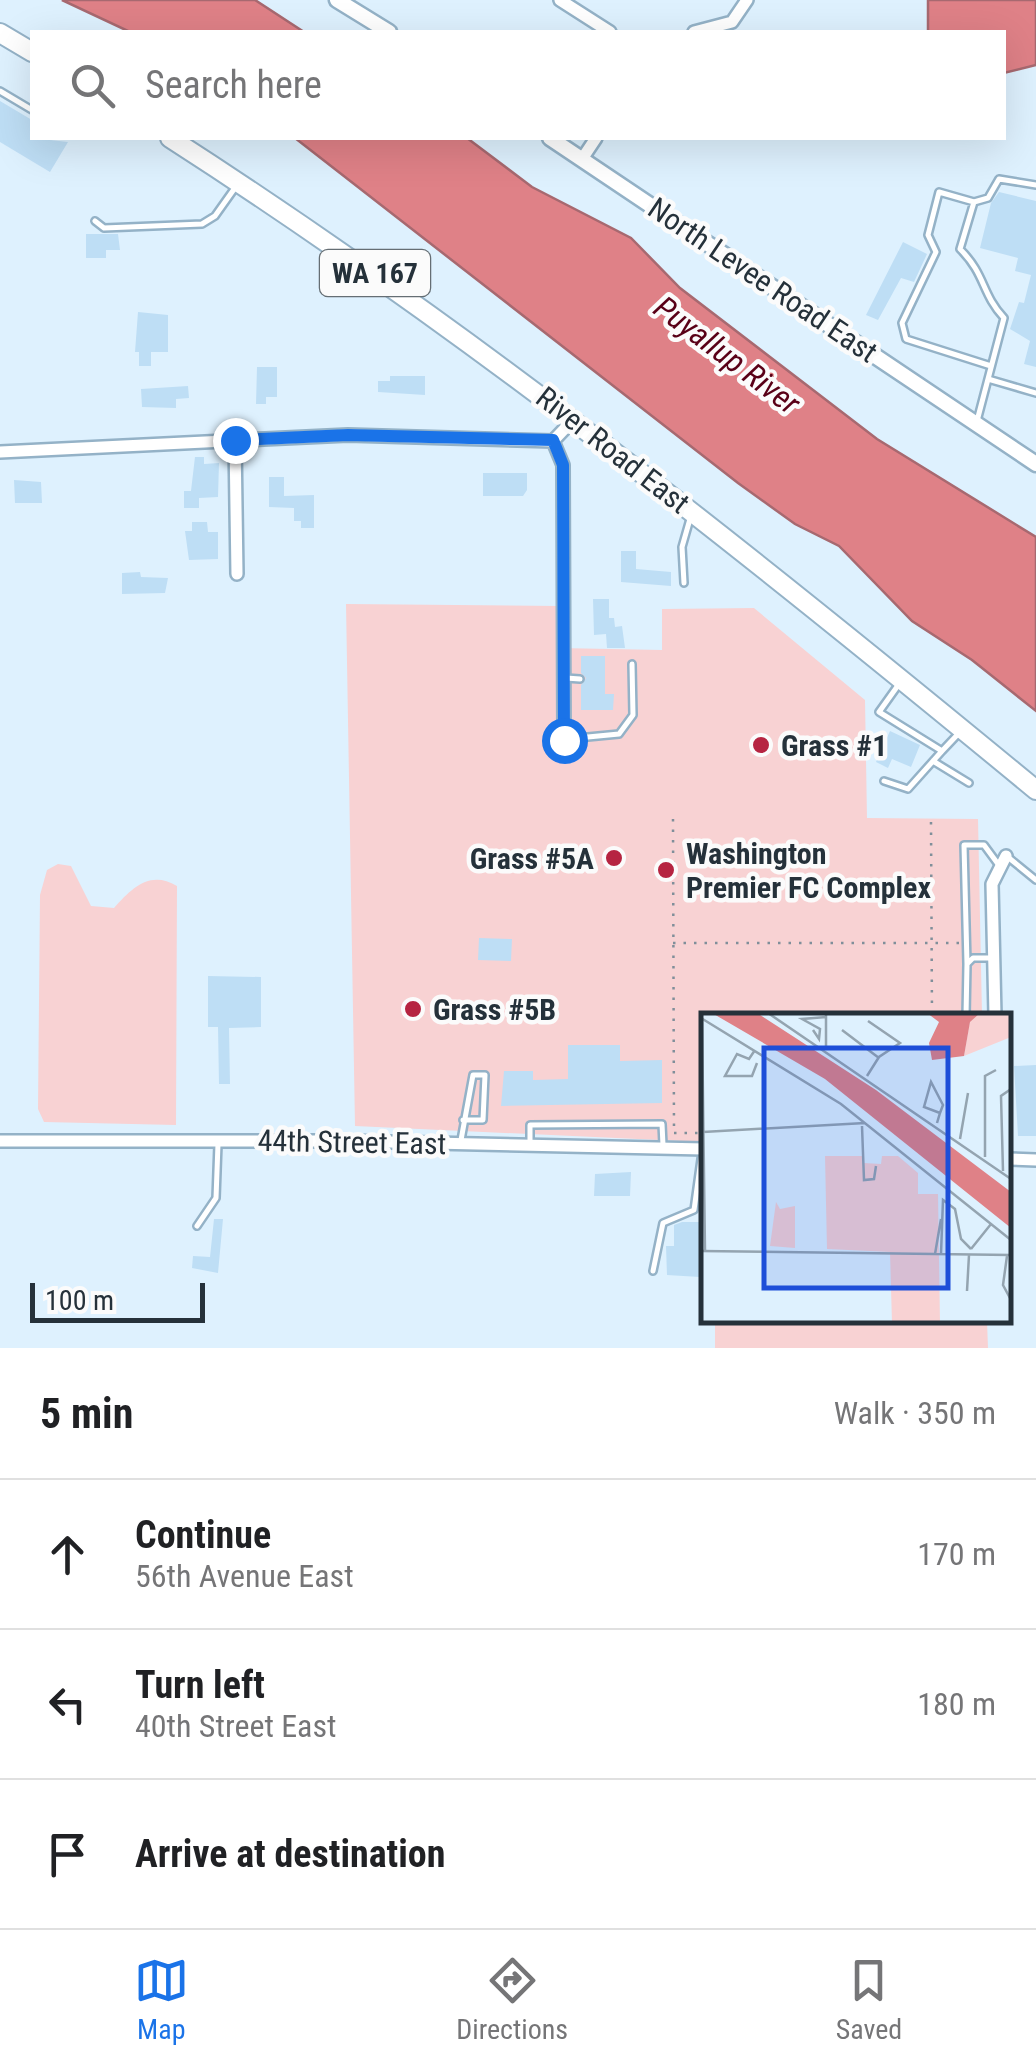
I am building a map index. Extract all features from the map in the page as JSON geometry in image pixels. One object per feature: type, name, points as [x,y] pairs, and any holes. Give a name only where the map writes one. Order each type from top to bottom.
[{"type":"main road","points":[[0,33],[30,51]]},
{"type":"main road","name":"River Road East","points":[[173,140],[435,315],[574,419],[1036,790]]},
{"type":"street","points":[[560,0],[607,30]]},
{"type":"street","points":[[702,30],[732,22],[747,0]]},
{"type":"street","points":[[346,2],[386,30]]},
{"type":"street","name":"North Levee Road East","points":[[553,140],[1036,464]]},
{"type":"street","points":[[582,159],[595,140]]},
{"type":"street","points":[[0,452],[348,435],[553,440],[574,419]]},
{"type":"street","points":[[235,440],[238,574]]},
{"type":"street","points":[[553,440],[563,465],[564,740]]},
{"type":"street","points":[[995,1013],[992,884],[1003,861]]},
{"type":"street","name":"44th Street East","points":[[0,1141],[461,1143],[701,1149]]},
{"type":"street","points":[[1011,1158],[1036,1160]]},
{"type":"lane","points":[[0,91],[30,109]]},
{"type":"lane","points":[[992,366],[906,338],[902,323],[936,252],[928,235],[940,192],[974,202],[988,198],[999,179],[1036,185]]},
{"type":"lane","points":[[95,220],[104,228],[202,224],[215,216],[239,182]]},
{"type":"lane","points":[[974,202],[960,250],[982,270],[987,300],[1004,318],[976,424]]},
{"type":"lane","points":[[988,380],[1036,394]]},
{"type":"lane","points":[[684,583],[682,547],[692,512]]},
{"type":"lane","points":[[564,740],[619,734],[632,716],[632,664]]},
{"type":"lane","points":[[566,678],[580,679]]},
{"type":"lane","points":[[902,680],[879,712],[942,751]]},
{"type":"lane","points":[[884,780],[908,789],[962,729]]},
{"type":"lane","points":[[933,761],[969,784]]},
{"type":"lane","points":[[966,1013],[964,845],[984,846],[1036,880]]},
{"type":"lane","points":[[966,964],[973,958],[994,958]]},
{"type":"lane","points":[[461,1143],[462,1120],[474,1076],[485,1075],[483,1120],[462,1120]]},
{"type":"lane","points":[[530,1144],[530,1124],[662,1124],[663,1148]]},
{"type":"lane","points":[[197,1226],[216,1198],[218,1141]]},
{"type":"lane","points":[[654,1271],[664,1223],[694,1210],[701,1163]]},
{"type":"path","points":[[673,819],[674,1133]]},
{"type":"path","points":[[931,822],[932,1013]]},
{"type":"path","points":[[673,943],[966,942]]},
{"type":"path","points":[[662,1133],[701,1133]]},
{"type":"shaded area","name":"Washington Premier FC Complex","points":[[346,604],[559,606],[559,648],[662,650],[662,609],[754,608],[865,700],[867,818],[978,819],[982,1013],[701,1013],[701,1142],[355,1126]]},
{"type":"shaded area","points":[[58,864],[71,866],[91,906],[114,908],[135,888],[150,881],[177,886],[176,1125],[44,1122],[38,1109],[40,895],[47,870]]},
{"type":"shaded area","points":[[715,1323],[987,1323],[988,1348],[715,1348]]},
{"type":"water","points":[[62,0],[255,0],[301,30],[126,30]]},
{"type":"water","points":[[928,0],[1036,0],[1036,65],[1006,72],[1006,30],[928,30]]},
{"type":"water","name":"Puyallup River","points":[[298,140],[470,140],[532,187],[631,238],[680,288],[877,439],[1036,537],[1036,711],[972,660],[912,621],[839,546],[795,524]]},
{"type":"building","points":[[0,101],[30,119],[30,140],[68,142],[50,172],[0,142]]},
{"type":"building","points":[[999,192],[1036,201],[1036,367],[1024,364],[1030,341],[1010,329],[1019,302],[1024,303],[1031,275],[1015,271],[1018,258],[980,248],[991,203]]},
{"type":"building","points":[[86,234],[118,234],[120,250],[106,250],[106,258],[86,258]]},
{"type":"building","points":[[903,242],[927,254],[914,282],[901,278],[878,320],[866,315]]},
{"type":"building","points":[[138,312],[168,315],[168,352],[151,352],[151,366],[139,366],[139,352],[135,352]]},
{"type":"building","points":[[257,367],[277,367],[277,397],[266,397],[266,404],[256,404]]},
{"type":"building","points":[[390,376],[425,376],[425,395],[378,392],[378,381],[390,381]]},
{"type":"building","points":[[188,386],[189,398],[176,399],[176,408],[142,407],[141,389]]},
{"type":"building","points":[[195,457],[204,457],[204,464],[219,463],[218,497],[199,498],[199,508],[184,508],[184,491],[191,491]]},
{"type":"building","points":[[483,473],[527,473],[527,490],[523,496],[483,496]]},
{"type":"building","points":[[269,477],[284,477],[284,496],[314,495],[314,528],[301,528],[301,521],[294,521],[294,508],[269,507]]},
{"type":"building","points":[[14,480],[41,482],[42,503],[15,503]]},
{"type":"building","points":[[192,522],[207,522],[208,532],[218,532],[218,559],[189,560],[185,531],[192,531]]},
{"type":"building","points":[[621,551],[636,551],[636,569],[671,572],[671,586],[621,582]]},
{"type":"building","points":[[140,572],[141,577],[168,578],[165,593],[122,594],[122,573]]},
{"type":"building","points":[[593,599],[609,599],[609,618],[614,618],[615,627],[622,626],[625,648],[607,648],[606,634],[594,635]]},
{"type":"building","points":[[581,656],[605,656],[605,694],[614,694],[613,710],[581,710],[581,685],[586,678],[581,673]]},
{"type":"building","points":[[890,731],[920,745],[911,767],[892,759],[888,768],[876,762]]},
{"type":"building","points":[[479,938],[512,939],[511,961],[478,960]]},
{"type":"building","points":[[208,976],[261,977],[261,1027],[229,1028],[230,1084],[219,1084],[218,1027],[208,1027]]},
{"type":"building","points":[[568,1045],[620,1045],[620,1061],[662,1060],[662,1103],[501,1106],[504,1071],[533,1071],[533,1080],[568,1079]]},
{"type":"building","points":[[1036,1065],[1036,1136],[1018,1136],[1014,1066]]},
{"type":"building","points":[[631,1172],[630,1196],[594,1196],[595,1174]]},
{"type":"building","points":[[214,1219],[223,1219],[218,1273],[192,1268],[193,1256],[210,1257]]},
{"type":"building","points":[[699,1222],[700,1277],[667,1275],[666,1246],[674,1246],[674,1225]]},
{"type":"place","name":"Grass #1","points":[[761,745]]},
{"type":"place","name":"Grass #5A","points":[[614,858]]},
{"type":"place","name":"Washington Premier FC Complex","points":[[666,870]]},
{"type":"place","name":"Grass #5B","points":[[413,1009]]},
{"type":"route","points":[[235,440],[348,435],[553,440],[563,465],[564,740]]}]
